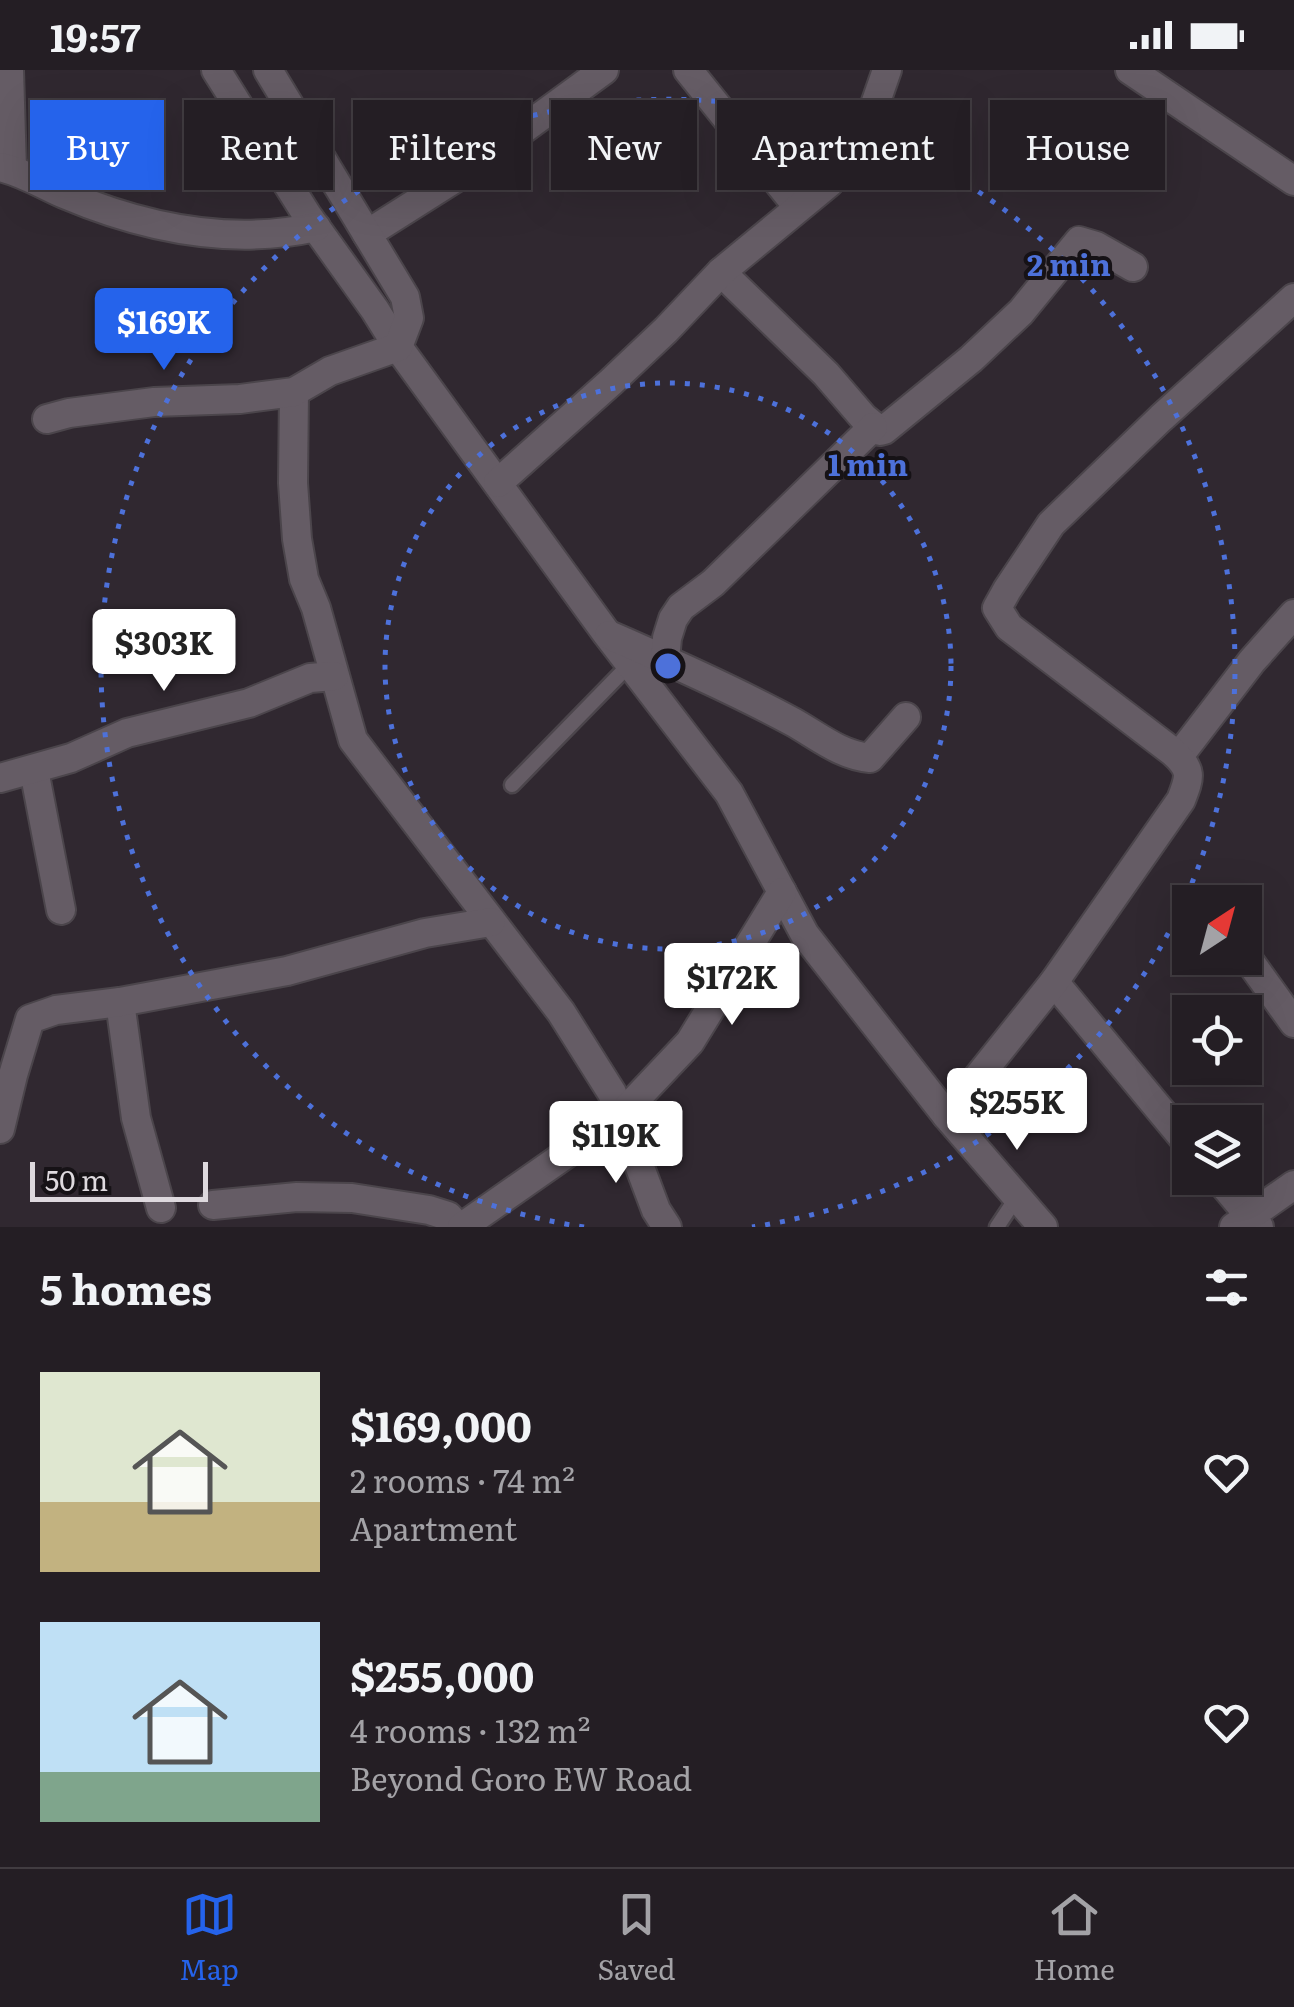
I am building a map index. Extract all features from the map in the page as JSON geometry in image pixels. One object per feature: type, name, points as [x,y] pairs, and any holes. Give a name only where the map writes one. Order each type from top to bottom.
[{"type":"street","points":[[9,70],[6,168],[65,195],[141,221],[198,233],[260,234],[316,227]]},
{"type":"street","points":[[216,70],[398,348],[606,634],[729,793],[806,935],[947,1116],[1043,1227]]},
{"type":"street","points":[[268,70],[405,297],[409,318],[398,348]]},
{"type":"street","points":[[367,234],[465,172],[604,70]]},
{"type":"street","points":[[688,70],[798,207]]},
{"type":"street","points":[[498,483],[625,369],[721,272],[829,183],[863,139],[887,70]]},
{"type":"street","points":[[1130,70],[1294,180]]},
{"type":"street","points":[[721,272],[880,431],[970,359],[1020,312],[1078,240],[1132,267]]},
{"type":"street","points":[[947,1116],[1054,982],[1181,800],[1189,772],[1179,756],[1009,627],[997,608],[1051,524],[1294,298]]},
{"type":"street","points":[[46,419],[69,412],[154,402],[240,399],[294,392],[330,371],[398,348]]},
{"type":"street","points":[[294,392],[297,539],[304,579],[316,608],[353,740],[561,1012],[612,1093],[666,1227]]},
{"type":"street","points":[[665,660],[672,619],[681,607],[714,583],[873,427]]},
{"type":"street","points":[[1179,756],[1252,661],[1294,614]]},
{"type":"street","points":[[606,634],[856,756],[870,758],[906,716]]},
{"type":"street","points":[[0,778],[71,758],[128,733],[249,702],[310,678],[334,676]]},
{"type":"street","points":[[34,770],[61,910]]},
{"type":"street","points":[[213,1205],[316,1196],[352,1198],[429,1210],[448,1216],[460,1227],[619,1117],[690,1042],[782,892]]},
{"type":"street","points":[[0,1129],[30,1020],[56,1010],[286,971],[425,933],[492,922]]},
{"type":"street","points":[[1259,975],[1294,1023]]},
{"type":"street","points":[[1054,982],[1172,1124]]},
{"type":"street","points":[[120,1002],[136,1118],[161,1208]]},
{"type":"street","points":[[1229,1195],[1248,1223],[1294,1185]]},
{"type":"lane","points":[[512,785],[630,664]]},
{"type":"lane","points":[[997,1227],[1017,1197]]}]
